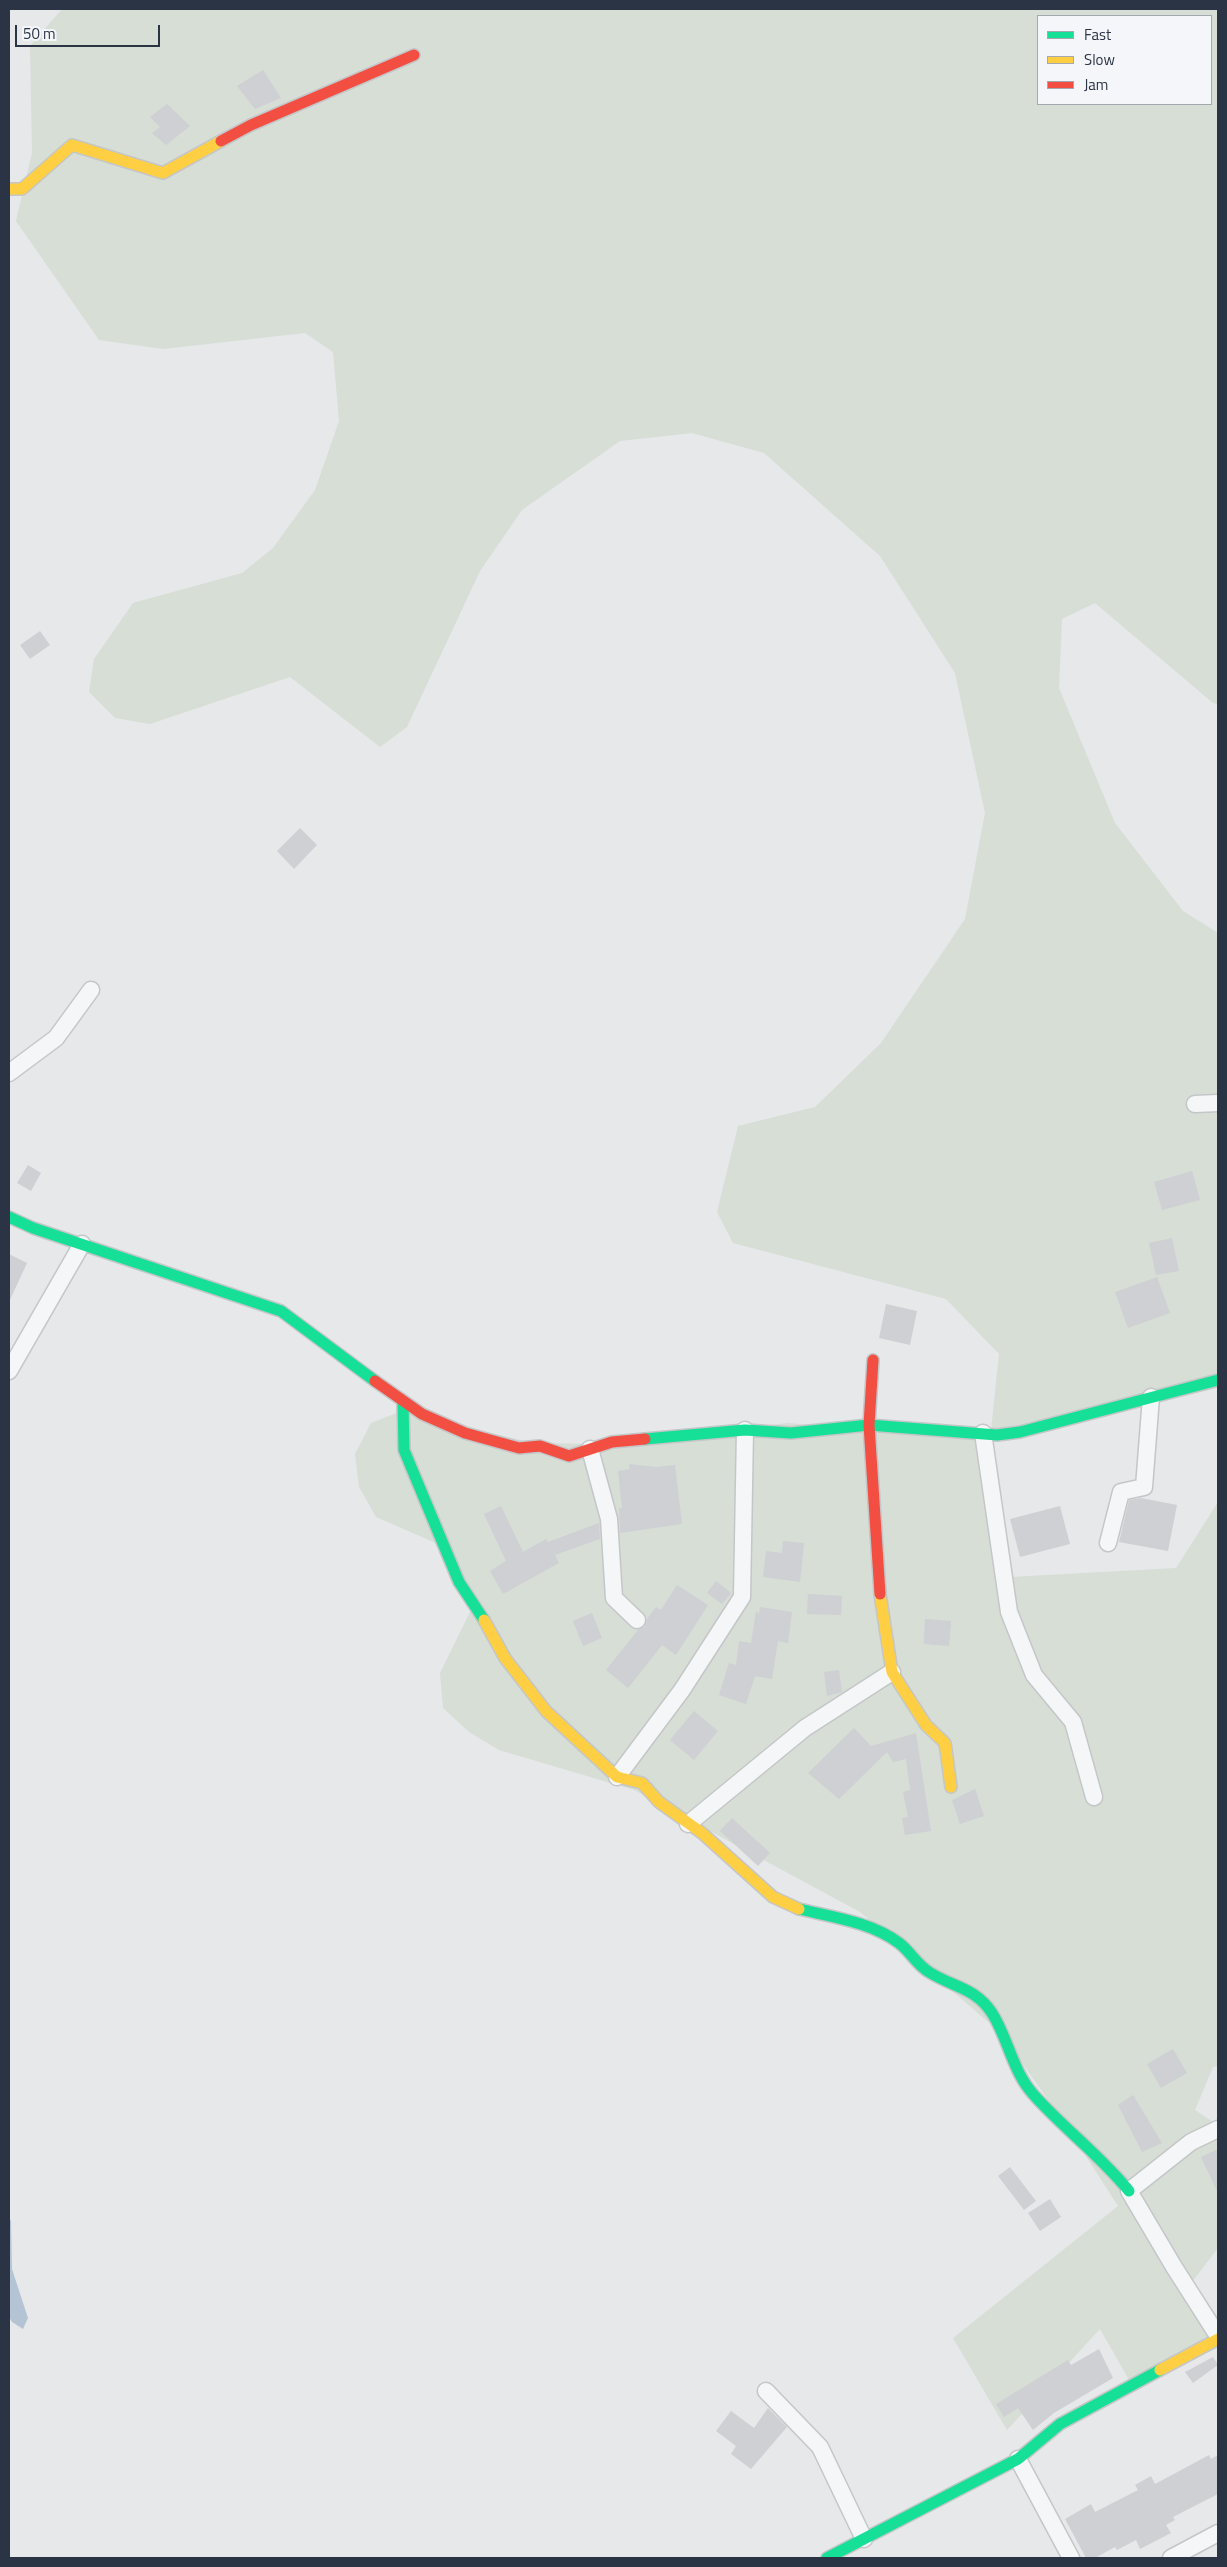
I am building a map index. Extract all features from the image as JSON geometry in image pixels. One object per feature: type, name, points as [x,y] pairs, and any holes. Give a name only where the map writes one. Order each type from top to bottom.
[{"type":"street","points":[[9,189],[22,189],[72,145],[163,173],[252,125],[414,55]]},
{"type":"street","points":[[9,1073],[56,1038],[91,990]]},
{"type":"street","points":[[1195,1104],[1218,1103]]},
{"type":"street","points":[[9,1216],[33,1228],[281,1311],[403,1402],[465,1434],[519,1448],[540,1446],[569,1456],[612,1442],[744,1430],[791,1432],[869,1425],[983,1433],[1020,1432],[1218,1380]]},
{"type":"street","points":[[9,1372],[82,1244]]},
{"type":"street","points":[[873,1360],[869,1425],[877,1576],[892,1672],[926,1725],[945,1743],[951,1786]]},
{"type":"street","points":[[1108,1543],[1121,1492],[1144,1487],[1150,1397]]},
{"type":"street","points":[[403,1402],[404,1450],[459,1582],[479,1611],[505,1658],[546,1711],[617,1777],[642,1782],[659,1802],[723,1851],[773,1897],[799,1909],[844,1919],[888,1936],[900,1944],[928,1972],[974,1993],[992,2013],[1014,2065],[1032,2093],[1108,2166],[1129,2191],[1218,2337],[1060,2424],[1018,2459],[827,2558]]},
{"type":"street","points":[[617,1777],[682,1690],[742,1597],[744,1430]]},
{"type":"street","points":[[983,1433],[1009,1612],[1034,1675],[1073,1722],[1094,1797]]},
{"type":"street","points":[[590,1449],[609,1519],[614,1598],[637,1620]]},
{"type":"street","points":[[688,1824],[805,1728],[892,1672]]},
{"type":"street","points":[[1129,2191],[1191,2142],[1218,2129]]},
{"type":"street","points":[[766,2391],[820,2447],[864,2539]]},
{"type":"street","points":[[1018,2459],[1071,2558]]},
{"type":"street","points":[[1170,2558],[1218,2533]]},
{"type":"shaded area","points":[[62,9],[1218,9],[1218,704],[1213,703],[1095,603],[1062,619],[1059,688],[1115,823],[1183,911],[1218,933],[1218,1388],[991,1440],[1010,1577],[1176,1568],[1218,1502],[1218,2066],[1213,2067],[1195,2110],[1218,2125],[1218,2248],[1192,2282],[1218,2317],[1218,2332],[1132,2385],[1100,2329],[1007,2430],[953,2338],[1118,2206],[1066,2125],[1000,2032],[860,1912],[634,1790],[499,1750],[469,1732],[443,1708],[440,1673],[471,1610],[445,1547],[376,1517],[359,1487],[355,1454],[371,1423],[404,1410],[458,1426],[534,1443],[600,1444],[788,1423],[990,1440],[999,1354],[946,1299],[733,1243],[717,1212],[738,1126],[815,1107],[881,1043],[965,919],[985,813],[955,673],[880,556],[764,453],[692,433],[620,441],[522,510],[480,571],[407,727],[380,747],[290,677],[150,724],[115,718],[89,692],[94,659],[133,603],[242,573],[273,548],[315,490],[339,421],[333,352],[305,333],[163,349],[99,340],[16,221],[32,153],[30,46]]},
{"type":"water","points":[[11,2220],[12,2269],[28,2318],[23,2329],[12,2322],[9,2317],[9,2221]]},
{"type":"building","points":[[263,70],[281,98],[255,109],[237,86]]},
{"type":"building","points":[[167,104],[190,126],[166,145],[152,133],[160,127],[150,117]]},
{"type":"building","points":[[40,631],[50,645],[30,659],[20,645]]},
{"type":"building","points":[[300,828],[317,845],[294,869],[277,851]]},
{"type":"building","points":[[28,1165],[41,1173],[31,1191],[17,1183]]},
{"type":"building","points":[[1192,1171],[1200,1200],[1162,1210],[1154,1182]]},
{"type":"building","points":[[1172,1238],[1179,1271],[1156,1275],[1149,1243]]},
{"type":"building","points":[[9,1254],[27,1263],[9,1302]]},
{"type":"building","points":[[1157,1277],[1170,1313],[1128,1328],[1115,1292]]},
{"type":"building","points":[[886,1304],[917,1311],[910,1345],[879,1338]]},
{"type":"building","points":[[629,1464],[656,1467],[675,1465],[682,1524],[620,1533],[619,1508],[622,1508],[618,1471],[630,1469]]},
{"type":"building","points":[[1141,1498],[1177,1505],[1168,1551],[1119,1542],[1129,1500]]},
{"type":"building","points":[[501,1506],[523,1552],[546,1539],[548,1542],[599,1523],[600,1539],[555,1555],[559,1563],[503,1594],[490,1571],[506,1561],[484,1514]]},
{"type":"building","points":[[1060,1506],[1070,1544],[1020,1557],[1010,1519]]},
{"type":"building","points":[[783,1541],[804,1543],[800,1582],[763,1577],[766,1551],[782,1553]]},
{"type":"building","points":[[716,1581],[731,1593],[722,1604],[707,1593]]},
{"type":"building","points":[[677,1585],[708,1605],[676,1655],[662,1645],[628,1688],[606,1670],[638,1630],[645,1627],[647,1619],[656,1607],[661,1610]]},
{"type":"building","points":[[808,1594],[842,1596],[841,1615],[807,1614]]},
{"type":"building","points":[[760,1607],[792,1612],[788,1643],[778,1641],[772,1679],[755,1676],[746,1704],[719,1695],[729,1663],[736,1665],[739,1641],[751,1643],[756,1611],[759,1614]]},
{"type":"building","points":[[592,1613],[602,1638],[583,1646],[573,1621]]},
{"type":"building","points":[[925,1619],[951,1621],[949,1646],[924,1644]]},
{"type":"building","points":[[839,1670],[842,1692],[827,1696],[824,1672]]},
{"type":"building","points":[[694,1711],[718,1731],[694,1760],[670,1740]]},
{"type":"building","points":[[854,1728],[871,1746],[916,1733],[931,1831],[905,1835],[902,1818],[908,1817],[903,1792],[910,1790],[906,1759],[893,1762],[887,1752],[839,1799],[808,1773]]},
{"type":"building","points":[[975,1789],[984,1816],[960,1824],[952,1800]]},
{"type":"building","points":[[732,1818],[770,1853],[758,1866],[720,1831]]},
{"type":"building","points":[[1173,2049],[1187,2073],[1161,2088],[1147,2064]]},
{"type":"building","points":[[1133,2095],[1162,2143],[1142,2152],[1118,2105]]},
{"type":"building","points":[[1218,2149],[1218,2193],[1201,2157]]},
{"type":"building","points":[[1010,2167],[1036,2201],[1024,2210],[998,2176]]},
{"type":"building","points":[[1050,2199],[1061,2217],[1040,2231],[1028,2213]]},
{"type":"building","points":[[1099,2349],[1113,2378],[1054,2413],[1033,2430],[1018,2408],[1004,2417],[996,2404],[1068,2360],[1071,2365]]},
{"type":"building","points":[[1213,2357],[1218,2365],[1193,2383],[1185,2372]]},
{"type":"building","points":[[768,2408],[787,2427],[751,2469],[731,2454],[736,2446],[716,2431],[731,2411],[754,2428]]},
{"type":"building","points":[[1209,2455],[1211,2459],[1218,2455],[1218,2494],[1173,2517],[1175,2520],[1166,2525],[1171,2533],[1140,2549],[1136,2540],[1117,2550],[1115,2547],[1095,2558],[1086,2558],[1065,2519],[1091,2504],[1095,2512],[1138,2490],[1135,2485],[1151,2476],[1155,2484]]},
{"type":"traffic: fast","points":[[9,1217],[33,1228],[281,1311],[375,1381]]},
{"type":"traffic: fast","points":[[645,1439],[745,1430],[791,1433],[869,1425],[997,1435],[1020,1432],[1218,1380]]},
{"type":"traffic: fast","points":[[403,1402],[404,1450],[459,1582],[484,1620]]},
{"type":"traffic: fast","points":[[799,1909],[851,1921],[876,1930],[899,1943],[929,1972],[963,1988],[978,1998],[992,2013],[1020,2075],[1033,2094],[1106,2165],[1129,2191]]},
{"type":"traffic: fast","points":[[827,2558],[1018,2459],[1060,2424],[1160,2370]]},
{"type":"traffic: slow","points":[[9,189],[22,189],[72,145],[163,173],[221,141]]},
{"type":"traffic: slow","points":[[880,1594],[892,1672],[926,1725],[945,1743],[951,1787]]},
{"type":"traffic: slow","points":[[484,1620],[505,1658],[546,1711],[617,1777],[642,1783],[659,1802],[702,1833],[773,1897],[799,1909]]},
{"type":"traffic: slow","points":[[1160,2370],[1218,2339]]},
{"type":"traffic: jam","points":[[221,141],[251,125],[414,55]]},
{"type":"traffic: jam","points":[[873,1360],[869,1425],[880,1594]]},
{"type":"traffic: jam","points":[[375,1381],[422,1414],[465,1433],[519,1448],[540,1446],[569,1456],[612,1442],[645,1439]]}]
